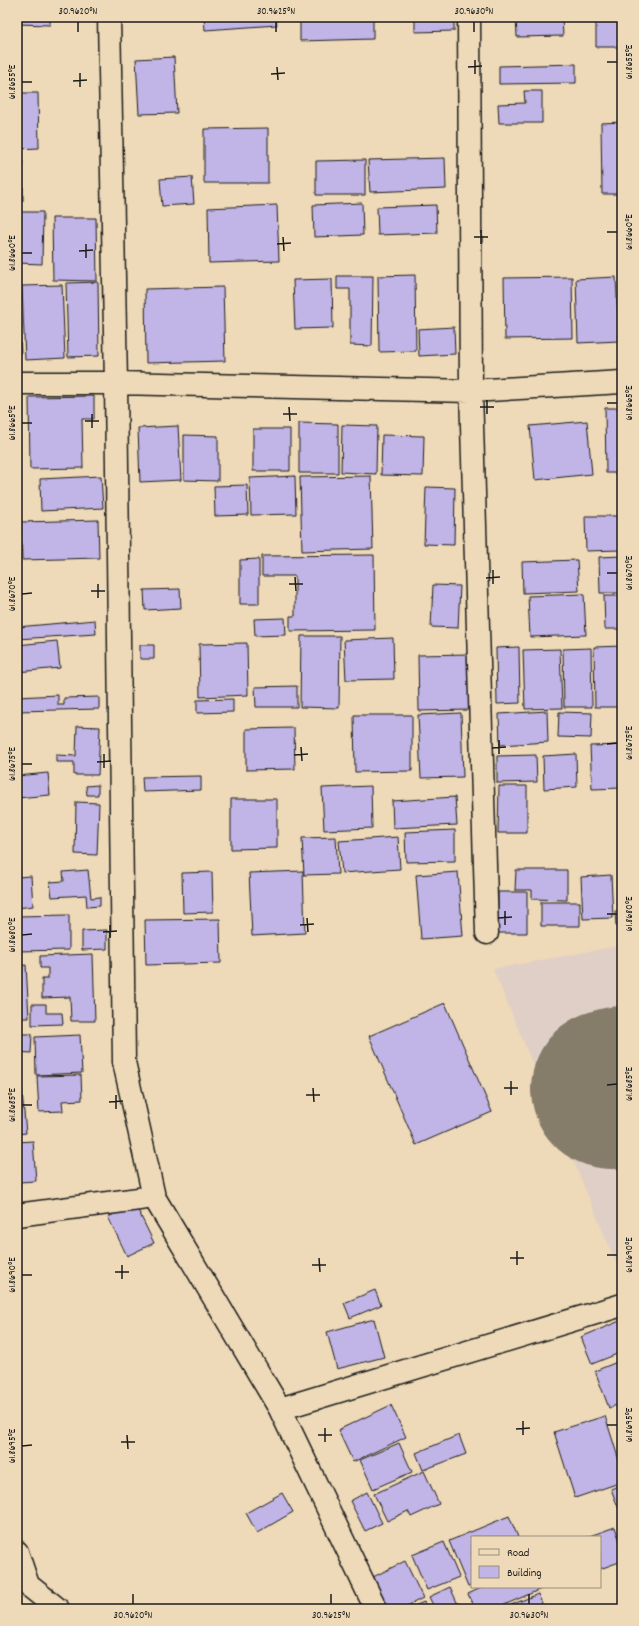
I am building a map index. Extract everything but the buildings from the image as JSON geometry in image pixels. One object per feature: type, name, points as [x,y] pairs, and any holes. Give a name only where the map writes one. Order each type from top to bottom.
[{"type":"street","points":[[110,17],[124,1062],[154,1197],[280,1408],[376,1609]]},
{"type":"street","points":[[469,17],[471,391],[487,933]]},
{"type":"street","points":[[17,383],[116,383],[471,391],[622,382]]},
{"type":"street","points":[[17,1215],[154,1197]]},
{"type":"street","points":[[280,1408],[622,1305]]},
{"type":"street","points":[[17,1552],[28,1585],[58,1609]]},
{"type":"shaded area","points":[[622,945],[622,1277],[493,969]]},
{"type":"runway","points":[[611,1089],[622,1086]]}]
